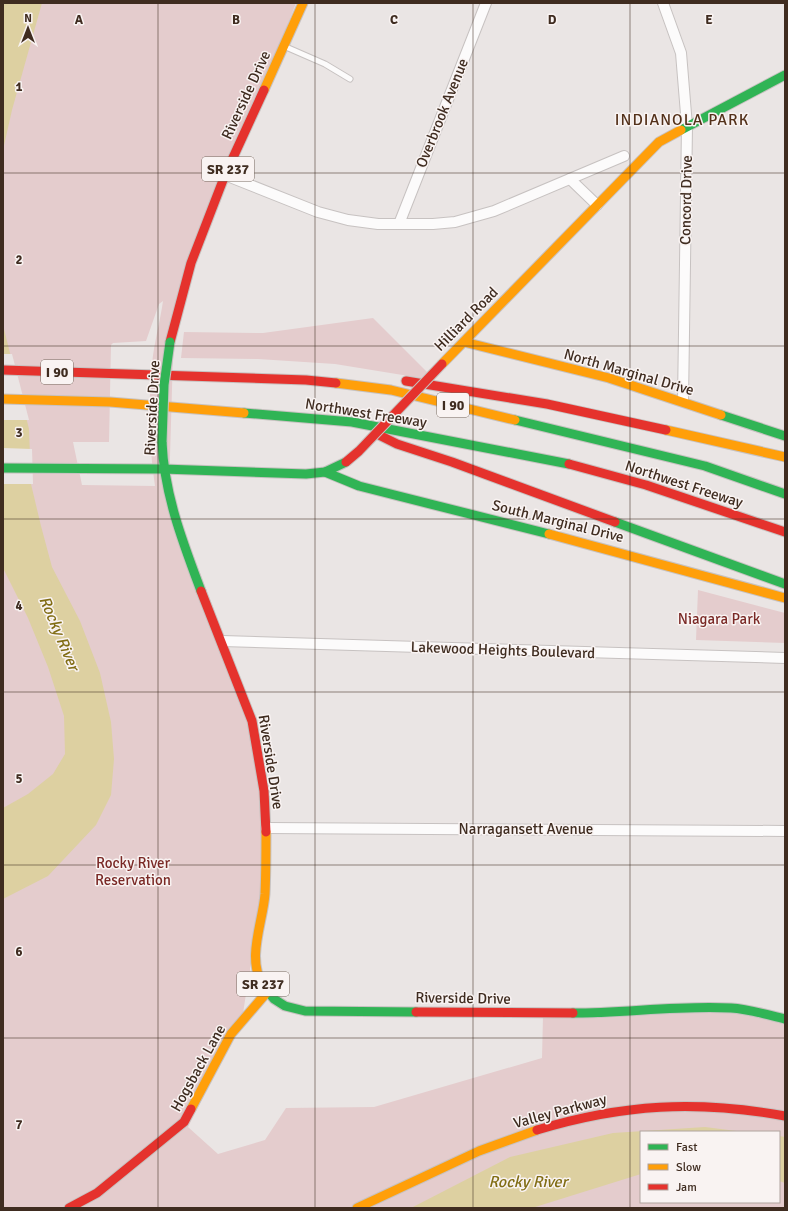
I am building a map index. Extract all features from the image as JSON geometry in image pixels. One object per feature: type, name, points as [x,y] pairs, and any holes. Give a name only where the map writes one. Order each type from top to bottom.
[{"type":"main road","name":"Riverside Drive","points":[[303,3],[225,175],[191,263],[170,342],[164,385],[162,442],[163,469],[181,538],[252,721],[264,790],[266,828],[264,895],[256,956],[257,970],[262,983],[274,999],[285,1006],[305,1011],[615,1013],[676,1008],[733,1008],[785,1019]]},
{"type":"main road","name":"Hilliard Road","points":[[3,468],[130,470],[163,469],[306,474],[325,472],[346,462],[659,142],[687,126],[784,78]]},
{"type":"main road","name":"North Marginal Drive","points":[[464,342],[609,378],[683,401],[785,436]]},
{"type":"main road","name":"Northwest Freeway","points":[[3,370],[306,380],[391,390],[705,466],[785,494]]},
{"type":"main road","points":[[136,374],[246,370],[309,371]]},
{"type":"main road","points":[[400,380],[546,404],[785,457]]},
{"type":"main road","name":"Northwest Freeway","points":[[3,399],[110,402],[352,422],[561,462],[646,485],[785,532]]},
{"type":"main road","points":[[352,422],[397,444],[452,462],[785,584]]},
{"type":"main road","name":"South Marginal Drive","points":[[325,472],[359,486],[631,555],[785,598]]},
{"type":"main road","name":"Hogsback Lane","points":[[68,1208],[97,1193],[184,1122],[231,1034],[268,990]]},
{"type":"main road","name":"Valley Parkway","points":[[357,1208],[498,1144],[573,1120],[618,1110],[677,1106],[726,1106],[785,1116]]},
{"type":"street","name":"Overbrook Avenue","points":[[399,224],[486,3]]},
{"type":"street","name":"Concord Drive","points":[[663,3],[681,53],[687,126],[683,401]]},
{"type":"street","points":[[225,175],[318,212],[348,220],[378,224],[455,222],[494,211],[624,156]]},
{"type":"street","points":[[570,179],[597,205]]},
{"type":"street","name":"Lakewood Heights Boulevard","points":[[222,641],[785,658]]},
{"type":"street","name":"Narragansett Avenue","points":[[266,828],[785,831]]},
{"type":"lane","points":[[284,46],[325,64],[350,79]]},
{"type":"green space","name":"Rocky River Reservation","points":[[3,3],[296,3],[174,320],[169,491],[256,721],[263,878],[250,969],[253,987],[246,994],[242,1020],[188,1127],[218,1154],[265,1140],[286,1108],[374,1107],[542,1058],[543,1016],[723,1011],[785,1022],[785,1208],[3,1208]],"holes":[[[163,301],[153,356],[150,395],[150,441],[155,486],[82,485],[73,442],[109,442],[111,345],[113,343],[146,341],[159,304]]]},
{"type":"green space","points":[[373,318],[427,372],[421,378],[335,364],[258,359],[181,358],[184,332],[263,333]]},
{"type":"green space","name":"Niagara Park","points":[[698,590],[785,613],[785,643],[696,640]]},
{"type":"water","points":[[3,3],[42,3],[12,110],[3,150]]},
{"type":"water","name":"Rocky River","points":[[3,325],[29,429],[31,484],[41,526],[52,567],[80,621],[100,673],[111,722],[114,759],[111,795],[96,825],[48,876],[3,899],[3,808],[28,794],[53,774],[65,754],[64,716],[48,667],[28,618],[3,568]]},
{"type":"water","name":"Rocky River","points":[[705,1127],[736,1131],[644,1131]]},
{"type":"water","name":"Rocky River","points":[[640,1131],[640,1174],[532,1208],[411,1208],[510,1157],[613,1133]]},
{"type":"water","points":[[780,1136],[785,1137],[785,1183],[780,1181]]},
{"type":"pier","points":[[3,354],[12,354],[29,420],[3,420]]},
{"type":"pier","points":[[3,448],[32,449],[33,484],[3,484]]},
{"type":"traffic: fast","points":[[681,130],[785,75]]},
{"type":"traffic: fast","points":[[162,442],[164,385],[170,342]]},
{"type":"traffic: fast","points":[[244,413],[352,422],[569,464]]},
{"type":"traffic: fast","points":[[721,415],[785,436]]},
{"type":"traffic: fast","points":[[515,420],[705,466],[785,494]]},
{"type":"traffic: fast","points":[[162,442],[166,480],[170,499],[181,536],[201,591]]},
{"type":"traffic: fast","points":[[3,468],[163,469],[306,474],[325,472],[346,462]]},
{"type":"traffic: fast","points":[[325,472],[359,486],[549,534]]},
{"type":"traffic: fast","points":[[615,522],[785,584]]},
{"type":"traffic: fast","points":[[263,985],[274,999],[285,1006],[305,1011],[416,1012]]},
{"type":"traffic: fast","points":[[573,1013],[711,1007],[758,1012],[785,1019]]},
{"type":"traffic: slow","points":[[264,90],[303,3]]},
{"type":"traffic: slow","points":[[442,364],[659,142],[681,130]]},
{"type":"traffic: slow","points":[[464,342],[609,378],[721,415]]},
{"type":"traffic: slow","points":[[336,383],[391,390],[515,420]]},
{"type":"traffic: slow","points":[[3,399],[110,402],[244,413]]},
{"type":"traffic: slow","points":[[666,430],[785,457]]},
{"type":"traffic: slow","points":[[549,534],[785,598]]},
{"type":"traffic: slow","points":[[263,985],[258,975],[256,952],[265,894],[266,832]]},
{"type":"traffic: slow","points":[[191,1109],[231,1034],[268,991]]},
{"type":"traffic: slow","points":[[357,1208],[479,1151],[537,1130]]},
{"type":"traffic: jam","points":[[170,342],[191,263],[225,175],[264,90]]},
{"type":"traffic: jam","points":[[346,462],[359,451],[442,364]]},
{"type":"traffic: jam","points":[[3,370],[306,380],[336,383]]},
{"type":"traffic: jam","points":[[406,381],[547,404],[666,430]]},
{"type":"traffic: jam","points":[[379,435],[397,444],[452,462],[615,522]]},
{"type":"traffic: jam","points":[[569,464],[646,485],[785,532]]},
{"type":"traffic: jam","points":[[201,591],[252,721],[264,791],[266,832]]},
{"type":"traffic: jam","points":[[416,1012],[573,1013]]},
{"type":"traffic: jam","points":[[537,1130],[569,1121],[600,1115],[660,1107],[721,1108],[785,1116]]},
{"type":"traffic: jam","points":[[69,1208],[97,1193],[184,1122],[191,1109]]},
{"type":"district","name":"INDIANOLA PARK","points":[[682,119]]}]
